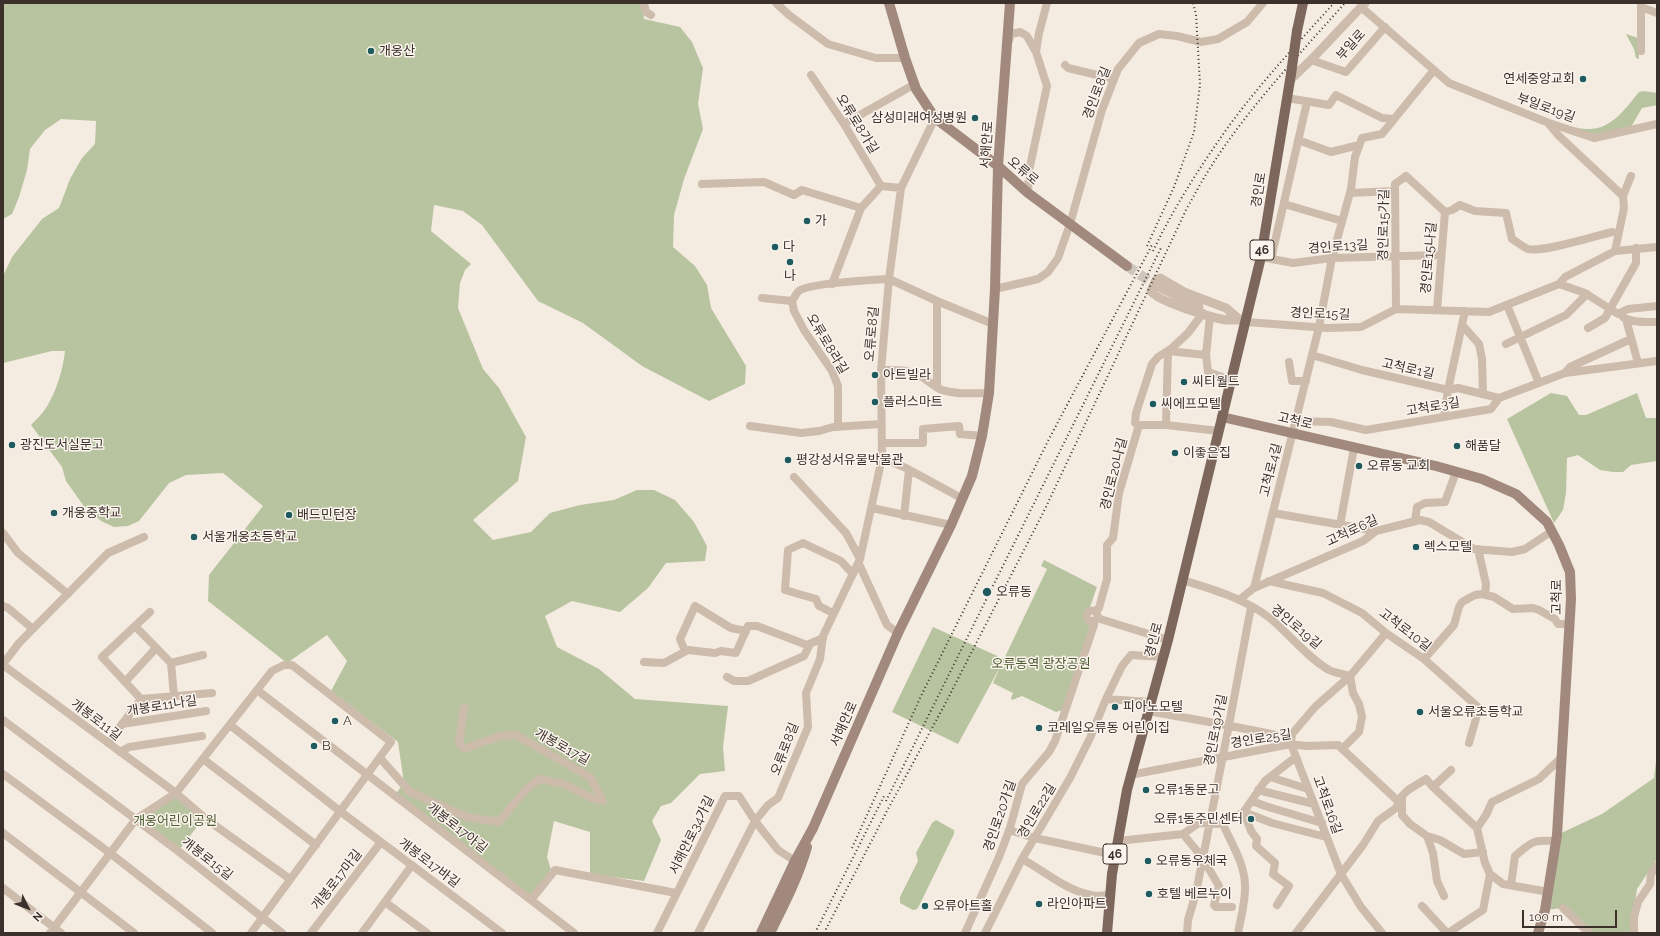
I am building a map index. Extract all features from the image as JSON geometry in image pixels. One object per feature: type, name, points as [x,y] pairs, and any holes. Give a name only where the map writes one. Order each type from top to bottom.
[{"type":"main road","name":"오류로","points":[[889,3],[914,84],[935,118],[998,166],[1028,192],[1128,266]]},
{"type":"main road","name":"서해안로","points":[[761,933],[795,861],[813,828],[898,633],[951,526],[972,476],[982,436],[989,393],[995,289],[998,166],[1010,3]]},
{"type":"main road","name":"경인로","points":[[1107,933],[1109,895],[1130,775],[1168,640],[1231,380],[1243,321],[1266,258],[1290,77],[1303,3]]},
{"type":"main road","name":"고척로","points":[[1222,417],[1482,479],[1516,494],[1547,522],[1559,545],[1570,572],[1571,599],[1556,841],[1549,892],[1538,933]]},
{"type":"main road","points":[[770,933],[802,867],[813,828]]},
{"type":"street","points":[[644,3],[646,12],[651,15]]},
{"type":"street","points":[[776,3],[789,15],[828,44],[876,58],[905,58]]},
{"type":"street","points":[[1036,52],[1039,33],[1047,3]]},
{"type":"street","name":"경인로8길","points":[[1070,224],[1102,110],[1114,78],[1118,69],[1139,43],[1159,34],[1177,36],[1201,42],[1218,39],[1247,22],[1263,3]]},
{"type":"street","name":"부일로19길","points":[[1363,5],[1385,27],[1449,83],[1549,123],[1594,138],[1657,124]]},
{"type":"street","name":"부일로","points":[[1290,77],[1311,60],[1363,5]]},
{"type":"street","points":[[1641,51],[1641,5],[1657,13]]},
{"type":"street","name":"부일로","points":[[1311,60],[1346,72],[1385,27]]},
{"type":"street","points":[[1008,46],[1011,34],[1020,32],[1027,36],[1036,52],[1046,86],[1029,171],[1028,192]]},
{"type":"street","points":[[1065,65],[1068,68],[1114,78]]},
{"type":"street","points":[[1293,434],[1319,328],[1332,258],[1350,193],[1355,157],[1359,145],[1362,138],[1382,134],[1434,70]]},
{"type":"street","name":"오류로8가길","points":[[811,75],[844,124],[881,186]]},
{"type":"street","points":[[844,124],[914,84]]},
{"type":"street","points":[[1287,98],[1329,105],[1336,95],[1382,118],[1394,119]]},
{"type":"street","points":[[1266,258],[1284,204],[1307,102]]},
{"type":"street","name":"오류로8길","points":[[698,933],[755,821],[762,811],[778,798],[808,727],[806,693],[820,659],[823,638],[833,613],[860,561],[882,458],[881,370],[889,279],[901,188],[935,118]]},
{"type":"street","points":[[1549,123],[1558,135],[1622,196]]},
{"type":"street","points":[[1298,140],[1331,152],[1359,145]]},
{"type":"street","name":"경인로15가길","points":[[1396,309],[1394,184],[1406,176],[1445,212]]},
{"type":"street","points":[[1615,250],[1616,240],[1623,215],[1622,196],[1631,176]]},
{"type":"street","points":[[702,184],[764,182],[794,195],[802,190],[861,208]]},
{"type":"street","points":[[832,284],[861,208],[881,186],[901,188]]},
{"type":"street","points":[[1350,193],[1395,191]]},
{"type":"street","points":[[1284,204],[1342,221]]},
{"type":"street","name":"경인로15나길","points":[[1437,310],[1445,212],[1460,205],[1475,211],[1506,213],[1512,239],[1529,249],[1556,248],[1566,243],[1612,232]]},
{"type":"street","points":[[995,289],[1038,279],[1048,272],[1058,258],[1070,224]]},
{"type":"street","name":"경인로15길","points":[[1243,321],[1319,328],[1361,327],[1396,309],[1489,312],[1559,284],[1565,277],[1615,250],[1657,247]]},
{"type":"street","points":[[1588,328],[1605,318],[1636,263],[1636,248]]},
{"type":"street","name":"경인로13길","points":[[1266,258],[1293,263],[1332,258],[1441,255]]},
{"type":"street","points":[[1162,278],[1184,292],[1226,308],[1243,321],[1227,320],[1207,315],[1166,301],[1154,295],[1151,290],[1156,280],[1162,278]]},
{"type":"street","points":[[762,298],[792,302],[799,291],[807,288],[832,284],[889,279],[993,324]]},
{"type":"street","points":[[1559,284],[1587,294],[1626,320],[1657,322]]},
{"type":"street","points":[[1157,286],[1197,306],[1243,321]]},
{"type":"street","points":[[1506,344],[1566,315],[1587,294]]},
{"type":"street","points":[[937,301],[937,387]]},
{"type":"street","name":"오류로8라길","points":[[792,302],[794,311],[804,330],[832,372],[838,386],[838,427]]},
{"type":"street","points":[[1507,304],[1539,383]]},
{"type":"street","points":[[1618,314],[1628,309],[1657,306]]},
{"type":"street","points":[[1444,417],[1448,390],[1465,311]]},
{"type":"street","points":[[1207,315],[1206,355],[1208,372],[1231,380]]},
{"type":"street","name":"경인로20나길","points":[[1095,617],[1108,579],[1108,544],[1113,538],[1119,492],[1138,425],[1135,423],[1136,413],[1152,364],[1158,357],[1168,351],[1207,315]]},
{"type":"street","points":[[1626,320],[1638,363]]},
{"type":"street","points":[[1462,325],[1479,344],[1482,359],[1483,394]]},
{"type":"street","name":"고척로3길","points":[[1565,373],[1570,367],[1631,339]]},
{"type":"street","points":[[1166,425],[1168,351],[1206,355]]},
{"type":"street","name":"고척로1길","points":[[1312,356],[1362,370],[1448,390],[1458,388],[1499,398]]},
{"type":"street","name":"고척로3길","points":[[1296,421],[1331,422],[1366,430],[1491,409],[1499,398],[1565,373],[1657,361]]},
{"type":"street","points":[[1289,362],[1292,381],[1306,380]]},
{"type":"street","points":[[881,370],[905,370],[916,373],[937,387],[959,394],[989,393]]},
{"type":"street","points":[[750,426],[801,433],[838,427],[881,424]]},
{"type":"street","points":[[1138,425],[1166,425],[1219,431]]},
{"type":"street","points":[[882,443],[923,443],[923,429],[959,426],[960,434],[982,436]]},
{"type":"street","name":"고척로4길","points":[[1254,588],[1293,434]]},
{"type":"street","points":[[1340,525],[1354,448]]},
{"type":"street","points":[[882,458],[909,470],[962,499]]},
{"type":"street","points":[[904,516],[909,470]]},
{"type":"street","points":[[1415,521],[1417,507],[1425,503],[1446,502],[1456,472]]},
{"type":"street","points":[[794,477],[846,533],[888,625],[898,633]]},
{"type":"street","points":[[872,508],[951,526]]},
{"type":"street","name":"고척로4길","points":[[1273,513],[1376,531]]},
{"type":"street","name":"고척로6길","points":[[1239,600],[1254,588],[1362,541],[1376,531],[1415,521],[1429,522],[1474,549],[1512,552],[1525,549],[1552,531]]},
{"type":"street","points":[[3,533],[18,553],[68,594]]},
{"type":"street","name":"개봉로11길","points":[[144,537],[108,553],[19,643],[3,665],[176,793]]},
{"type":"street","points":[[833,613],[819,606],[816,599],[785,590],[788,550],[803,543],[841,561],[854,574]]},
{"type":"street","points":[[1478,549],[1486,584],[1485,595]]},
{"type":"street","name":"경인로19길","points":[[1182,580],[1217,590],[1239,600],[1270,618],[1305,650],[1330,670],[1350,676]]},
{"type":"street","name":"고척로10길","points":[[1269,581],[1323,593],[1362,613],[1386,633],[1424,659],[1479,708],[1469,743]]},
{"type":"street","points":[[1424,659],[1454,625],[1462,602],[1475,595],[1494,597],[1513,609],[1533,608],[1555,619],[1558,624],[1570,624]]},
{"type":"street","points":[[3,606],[8,608],[33,629]]},
{"type":"street","points":[[685,651],[680,639],[695,606],[731,628],[746,632]]},
{"type":"street","name":"경인로19가길","points":[[1187,933],[1223,757],[1251,607]]},
{"type":"street","name":"개봉로11나길","points":[[141,699],[102,657],[150,612]]},
{"type":"street","points":[[1095,617],[1168,640]]},
{"type":"street","name":"경인로20가길","points":[[966,933],[999,857],[1009,830],[1022,784],[1049,752],[1055,741],[1094,625],[1095,617]]},
{"type":"street","points":[[135,626],[171,663],[174,696]]},
{"type":"street","points":[[644,662],[664,663],[688,650],[715,653],[721,651],[736,653],[748,626],[757,626],[807,645],[823,638]]},
{"type":"street","points":[[1106,699],[1229,725],[1291,741],[1292,734],[1315,707],[1350,676],[1386,633]]},
{"type":"street","points":[[727,677],[734,681],[748,681],[804,656],[810,644]]},
{"type":"street","points":[[125,682],[156,648]]},
{"type":"street","points":[[171,663],[203,655]]},
{"type":"street","name":"경인로22길","points":[[984,933],[1022,859],[1070,778],[1090,738],[1106,699],[1122,666],[1131,655],[1163,657]]},
{"type":"street","points":[[52,930],[136,820],[176,793],[272,671],[284,665],[292,665],[391,742],[341,812],[250,933]]},
{"type":"street","points":[[1350,676],[1353,693],[1359,704],[1362,717],[1359,732],[1342,749],[1401,799],[1402,815],[1410,824],[1427,836],[1440,840],[1464,854],[1483,852]]},
{"type":"street","points":[[257,690],[368,775]]},
{"type":"street","name":"개봉로11나길","points":[[108,743],[141,699],[212,693]]},
{"type":"street","name":"개봉로17길","points":[[380,758],[410,792],[467,817],[499,822],[528,787],[540,780],[564,784],[591,798],[604,801],[590,777],[516,735],[500,736],[464,749],[459,743],[464,708]]},
{"type":"street","name":"개봉로11나길","points":[[122,724],[206,711]]},
{"type":"street","points":[[3,720],[136,820]]},
{"type":"street","points":[[230,725],[341,812]]},
{"type":"street","points":[[120,752],[129,747],[202,736]]},
{"type":"street","name":"경인로25길","points":[[1130,775],[1223,757],[1291,741],[1306,746],[1338,745],[1342,749]]},
{"type":"street","name":"고척로16길","points":[[1291,741],[1341,874],[1361,907],[1382,933]]},
{"type":"street","points":[[1477,828],[1486,815],[1492,802],[1539,779],[1561,758]]},
{"type":"street","points":[[203,759],[316,845]]},
{"type":"street","points":[[1118,841],[1183,834],[1199,823],[1218,824],[1244,812],[1264,780],[1292,760],[1297,759]]},
{"type":"street","points":[[1433,787],[1451,770]]},
{"type":"street","points":[[3,774],[110,853],[212,933]]},
{"type":"street","name":"개봉로17아길","points":[[368,775],[574,933]]},
{"type":"street","points":[[1270,777],[1308,789]]},
{"type":"street","points":[[1296,933],[1363,845],[1378,821],[1396,808],[1408,790],[1426,779],[1477,828],[1490,874],[1483,910],[1447,933],[1422,906]]},
{"type":"street","points":[[1258,790],[1314,804]]},
{"type":"street","points":[[176,793],[206,819],[290,880]]},
{"type":"street","name":"서해안로34가길","points":[[657,933],[724,796],[740,796],[755,821],[778,850],[795,861]]},
{"type":"street","points":[[1252,801],[1322,823]]},
{"type":"street","name":"개봉로17바길","points":[[341,812],[502,933]]},
{"type":"street","points":[[1244,812],[1272,823],[1326,837]]},
{"type":"street","points":[[1244,812],[1251,831],[1257,839],[1256,846],[1275,863],[1273,874],[1289,886],[1277,905]]},
{"type":"street","name":"개봉로15길","points":[[136,820],[262,918]]},
{"type":"street","points":[[1222,822],[1240,862],[1245,882],[1244,900],[1238,933]]},
{"type":"street","points":[[1009,830],[1035,838],[1115,855]]},
{"type":"street","points":[[3,832],[134,933]]},
{"type":"street","points":[[1183,834],[1202,857],[1219,886],[1214,905],[1216,907],[1232,907]]},
{"type":"street","points":[[1427,836],[1433,853],[1437,881],[1444,896]]},
{"type":"street","points":[[1511,886],[1515,856],[1529,844],[1537,840],[1556,841]]},
{"type":"street","name":"개봉로17마길","points":[[311,933],[381,842]]},
{"type":"street","points":[[1022,859],[1035,866],[1059,883],[1091,896],[1109,895]]},
{"type":"street","points":[[362,933],[412,865]]},
{"type":"street","points":[[1634,933],[1634,917],[1638,902],[1650,884],[1651,874],[1656,865]]},
{"type":"street","points":[[531,900],[555,870],[676,893]]},
{"type":"street","points":[[1490,874],[1503,884],[1549,892]]},
{"type":"street","points":[[3,888],[52,930],[61,933]]},
{"type":"street","points":[[385,902],[427,933]]},
{"type":"street","points":[[1563,908],[1589,933]]},
{"type":"street","points":[[262,918],[282,933]]},
{"type":"green space","points":[[3,3],[642,3],[644,19],[680,27],[692,42],[703,68],[698,104],[703,129],[684,179],[674,215],[673,247],[695,266],[707,285],[711,308],[746,366],[745,384],[709,401],[642,366],[583,323],[538,301],[482,225],[463,211],[434,205],[431,231],[471,264],[465,270],[460,283],[458,308],[483,369],[499,388],[526,437],[518,481],[473,520],[493,540],[531,532],[550,513],[580,505],[614,500],[637,490],[654,490],[675,500],[694,522],[707,546],[705,561],[666,563],[648,588],[620,612],[572,601],[545,616],[557,647],[599,669],[635,699],[728,706],[723,747],[725,771],[700,774],[671,803],[661,806],[652,821],[661,840],[644,881],[590,874],[590,832],[554,821],[547,857],[551,870],[528,898],[395,795],[404,783],[398,742],[331,691],[347,661],[327,635],[287,663],[208,601],[209,575],[263,506],[223,473],[186,475],[169,483],[139,521],[128,526],[114,527],[101,521],[83,505],[66,481],[62,467],[31,425],[50,402],[61,373],[65,351],[52,351],[3,363],[3,276],[12,257],[42,219],[59,208],[70,179],[82,158],[95,144],[96,121],[61,119],[45,130],[30,149],[27,170],[12,214],[3,219]]},
{"type":"green space","points":[[1626,34],[1638,38],[1639,59],[1636,58],[1634,49]]},
{"type":"green space","points":[[1644,91],[1657,93],[1657,105],[1642,108],[1631,127],[1593,135],[1569,126],[1588,129],[1604,126],[1617,117],[1639,92]]},
{"type":"green space","points":[[1551,393],[1567,396],[1579,415],[1586,415],[1637,393],[1646,418],[1657,418],[1657,461],[1631,465],[1623,472],[1613,472],[1600,470],[1578,455],[1567,458],[1566,493],[1563,510],[1554,523],[1507,419]]},
{"type":"green space","name":"오류동역 광장공원","points":[[1044,560],[1097,587],[1090,607],[1083,615],[1085,622],[1091,625],[1062,710],[1056,712],[1022,696],[1012,700],[1011,698],[1013,693],[993,683],[1000,667],[958,744],[892,712],[933,627],[1004,659],[1047,569],[1041,566]]},
{"type":"green space","points":[[1657,753],[1657,859],[1637,889],[1631,933],[1589,933],[1563,908],[1545,910],[1557,835],[1602,814],[1654,778]]},
{"type":"green space","name":"개웅어린이공원","points":[[176,796],[203,819],[179,850],[139,820]]},
{"type":"green space","points":[[936,820],[954,830],[954,834],[919,906],[917,909],[913,910],[900,903],[900,897],[918,861],[916,853],[932,823]]},
{"type":"tunnel","points":[[1127,266],[1157,286]]},
{"type":"railway","points":[[1147,246],[1174,187],[1194,132],[1200,85],[1196,14],[1193,3]]},
{"type":"railway","points":[[1153,251],[1188,187],[1229,126],[1267,78],[1334,3]]},
{"type":"railway","points":[[824,933],[888,809],[944,706],[1045,509],[1187,208],[1199,186],[1222,150],[1255,106],[1290,64],[1345,3]]},
{"type":"railway","points":[[852,848],[921,696],[1049,439],[1153,243]]},
{"type":"railway","points":[[886,801],[1162,246]]},
{"type":"railway","points":[[815,933],[885,794]]},
{"type":"place","name":"개웅산","points":[[371,51]]},
{"type":"place","name":"연세중앙교회","points":[[1583,79]]},
{"type":"place","name":"삼성미래여성병원","points":[[975,118]]},
{"type":"place","name":"가","points":[[807,221]]},
{"type":"place","name":"다","points":[[775,247]]},
{"type":"place","name":"나","points":[[790,262]]},
{"type":"place","name":"아트빌라","points":[[875,375]]},
{"type":"place","name":"씨티월드","points":[[1184,382]]},
{"type":"place","name":"플러스마트","points":[[875,402]]},
{"type":"place","name":"씨에프모텔","points":[[1153,404]]},
{"type":"place","name":"광진도서실문고","points":[[12,445]]},
{"type":"place","name":"해품달","points":[[1457,446]]},
{"type":"place","name":"이좋은집","points":[[1175,453]]},
{"type":"place","name":"평강성서유물박물관","points":[[788,460]]},
{"type":"place","name":"오류동 교회","points":[[1359,466]]},
{"type":"place","name":"개웅중학교","points":[[54,513]]},
{"type":"place","name":"배드민턴장","points":[[289,515]]},
{"type":"place","name":"서울개웅초등학교","points":[[194,537]]},
{"type":"place","name":"렉스모텔","points":[[1416,547]]},
{"type":"place","name":"오류동","points":[[987,592]]},
{"type":"place","name":"피아노모텔","points":[[1115,707]]},
{"type":"place","name":"서울오류초등학교","points":[[1420,712]]},
{"type":"place","name":"A","points":[[335,721]]},
{"type":"place","name":"코레일오류동 어린이집","points":[[1039,728]]},
{"type":"place","name":"B","points":[[314,746]]},
{"type":"place","name":"오류1동문고","points":[[1146,790]]},
{"type":"place","name":"오류1동주민센터","points":[[1251,819]]},
{"type":"place","name":"오류동우체국","points":[[1148,861]]},
{"type":"place","name":"호텔 베르누이","points":[[1149,894]]},
{"type":"place","name":"라인아파트","points":[[1039,904]]},
{"type":"place","name":"오류아트홀","points":[[925,906]]}]
